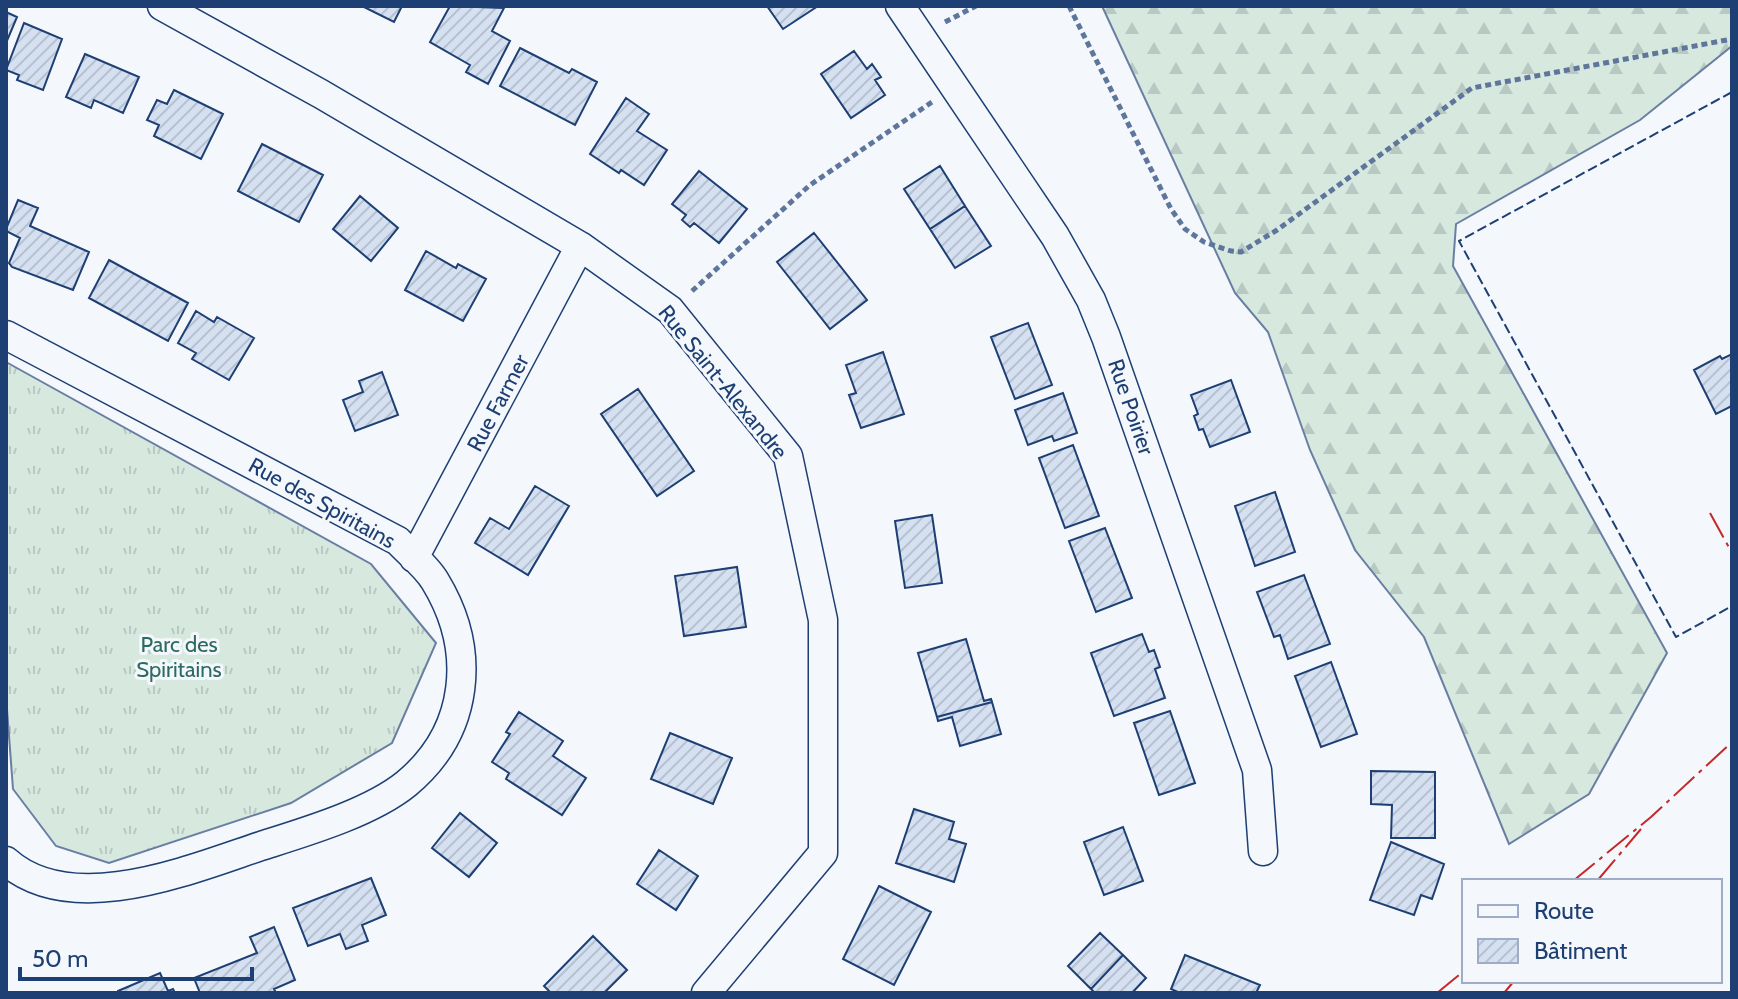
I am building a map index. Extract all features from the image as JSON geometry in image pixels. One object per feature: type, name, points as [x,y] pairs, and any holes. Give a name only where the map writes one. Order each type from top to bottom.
[{"type":"street","name":"Rue Saint-Alexandre","points":[[162,6],[321,94],[580,246],[670,310],[788,456],[823,620],[823,853],[706,993]]},
{"type":"street","name":"Rue Poirier","points":[[900,6],[1068,257],[1091,300],[1257,770],[1263,851]]},
{"type":"street","name":"Rue Farmer","points":[[414,558],[580,246]]},
{"type":"street","name":"Rue des Spiritains","points":[[6,335],[398,541],[435,580],[455,626],[464,676],[457,706],[444,739],[405,784],[363,808],[313,829],[184,872],[106,888],[80,888],[35,880],[6,861]]},
{"type":"path","points":[[1069,6],[1171,209],[1185,229],[1204,242],[1241,252],[1277,230],[1472,88],[1732,39]]},
{"type":"path","points":[[670,310],[810,185],[956,86]]},
{"type":"green space","points":[[1102,6],[1732,6],[1732,46],[1640,120],[1456,224],[1453,266],[1667,653],[1589,794],[1509,844],[1424,637],[1355,550],[1310,450],[1268,332],[1235,293]]},
{"type":"green space","name":"Parc des Spiritains","points":[[6,362],[371,564],[436,643],[392,743],[291,803],[109,863],[56,846],[13,789],[6,696]]},
{"type":"building","points":[[362,6],[402,6],[394,22]]},
{"type":"building","points":[[450,6],[504,8],[492,31],[510,41],[488,84],[466,72],[470,65],[430,42]]},
{"type":"building","points":[[767,6],[818,6],[783,29]]},
{"type":"building","points":[[6,12],[17,17],[6,43]]},
{"type":"building","points":[[24,23],[62,39],[43,90],[17,80],[19,75],[6,70]]},
{"type":"building","points":[[520,48],[569,73],[572,69],[597,82],[575,125],[500,86]]},
{"type":"building","points":[[854,51],[867,69],[872,64],[881,77],[875,80],[885,95],[851,118],[821,74]]},
{"type":"building","points":[[85,54],[139,77],[123,113],[94,100],[91,108],[66,97]]},
{"type":"building","points":[[174,90],[223,114],[201,159],[154,136],[159,125],[147,120],[157,100],[167,104]]},
{"type":"building","points":[[626,98],[649,114],[637,131],[667,150],[644,185],[590,154]]},
{"type":"building","points":[[262,144],[323,175],[299,222],[238,191]]},
{"type":"building","points":[[940,166],[965,206],[930,229],[904,189]]},
{"type":"building","points":[[699,171],[747,209],[719,243],[694,223],[690,227],[682,220],[686,215],[672,204]]},
{"type":"building","points":[[360,196],[398,228],[371,261],[333,229]]},
{"type":"building","points":[[18,200],[38,208],[30,226],[89,252],[73,290],[12,267],[9,263],[20,238],[6,229]]},
{"type":"building","points":[[965,206],[991,246],[955,268],[930,229]]},
{"type":"building","points":[[814,233],[867,300],[830,329],[777,262]]},
{"type":"building","points":[[426,251],[456,268],[458,264],[486,279],[463,321],[405,290]]},
{"type":"building","points":[[109,260],[188,303],[168,341],[89,298]]},
{"type":"building","points":[[196,311],[214,322],[217,317],[254,338],[229,380],[192,359],[196,353],[178,343]]},
{"type":"building","points":[[1028,323],[1052,385],[1015,399],[991,337]]},
{"type":"building","points":[[883,352],[904,414],[861,428],[849,395],[856,393],[846,365]]},
{"type":"building","points":[[1732,354],[1732,406],[1716,414],[1694,370],[1720,356],[1722,359]]},
{"type":"building","points":[[382,372],[398,415],[355,431],[343,400],[363,392],[359,381]]},
{"type":"building","points":[[1231,380],[1250,432],[1210,447],[1203,429],[1199,430],[1194,416],[1198,414],[1191,395]]},
{"type":"building","points":[[638,389],[694,471],[657,496],[601,414]]},
{"type":"building","points":[[1063,393],[1077,433],[1054,441],[1052,436],[1028,445],[1015,410]]},
{"type":"building","points":[[1073,445],[1099,516],[1065,528],[1039,458]]},
{"type":"building","points":[[535,486],[569,506],[528,575],[475,543],[490,518],[509,529]]},
{"type":"building","points":[[1275,492],[1295,552],[1255,566],[1235,506]]},
{"type":"building","points":[[932,515],[942,583],[905,588],[895,521]]},
{"type":"building","points":[[1105,528],[1132,598],[1096,612],[1069,541]]},
{"type":"building","points":[[737,567],[746,627],[684,636],[675,576]]},
{"type":"building","points":[[1304,575],[1330,644],[1288,659],[1280,635],[1274,637],[1257,592]]},
{"type":"building","points":[[1142,634],[1149,652],[1154,650],[1160,667],[1155,669],[1165,698],[1114,716],[1091,653]]},
{"type":"building","points":[[966,639],[984,701],[991,699],[992,702],[937,717],[918,653]]},
{"type":"building","points":[[1331,662],[1357,734],[1321,747],[1295,676]]},
{"type":"building","points":[[992,702],[1001,734],[960,746],[952,717],[938,721],[937,717]]},
{"type":"building","points":[[1170,711],[1195,783],[1159,795],[1134,723]]},
{"type":"building","points":[[519,712],[563,741],[553,756],[586,778],[562,815],[506,779],[509,773],[492,762],[510,734],[506,732]]},
{"type":"building","points":[[670,733],[732,758],[713,804],[651,779]]},
{"type":"building","points":[[1371,771],[1435,772],[1435,838],[1391,838],[1392,805],[1371,804]]},
{"type":"building","points":[[914,809],[954,822],[949,839],[966,844],[954,882],[896,863]]},
{"type":"building","points":[[460,813],[497,843],[469,877],[432,848]]},
{"type":"building","points":[[1123,827],[1143,881],[1104,895],[1084,842]]},
{"type":"building","points":[[1391,842],[1444,864],[1432,899],[1421,895],[1414,915],[1370,900]]},
{"type":"building","points":[[659,850],[698,876],[676,910],[637,884]]},
{"type":"building","points":[[371,878],[386,915],[362,925],[368,941],[346,949],[340,934],[308,946],[293,908]]},
{"type":"building","points":[[879,886],[931,912],[894,985],[843,959]]},
{"type":"building","points":[[274,927],[295,980],[274,989],[276,993],[200,993],[194,978],[257,953],[250,937]]},
{"type":"building","points":[[1100,933],[1123,955],[1091,989],[1068,966]]},
{"type":"building","points":[[593,936],[627,970],[604,993],[551,993],[544,986]]},
{"type":"building","points":[[1123,955],[1146,978],[1132,993],[1095,993],[1091,989]]},
{"type":"building","points":[[1185,955],[1260,985],[1256,993],[1180,993],[1171,989]]},
{"type":"building","points":[[160,973],[168,991],[173,989],[175,993],[118,993],[118,991]]},
{"type":"fence","points":[[1732,92],[1459,241],[1676,637],[1732,606]]},
{"type":"power","points":[[1710,513],[1732,553]]},
{"type":"power","points":[[1575,879],[1651,817],[1732,742]]},
{"type":"power","points":[[1599,879],[1641,829]]},
{"type":"power","points":[[1437,993],[1462,973]]},
{"type":"power","points":[[1504,993],[1512,983]]}]
